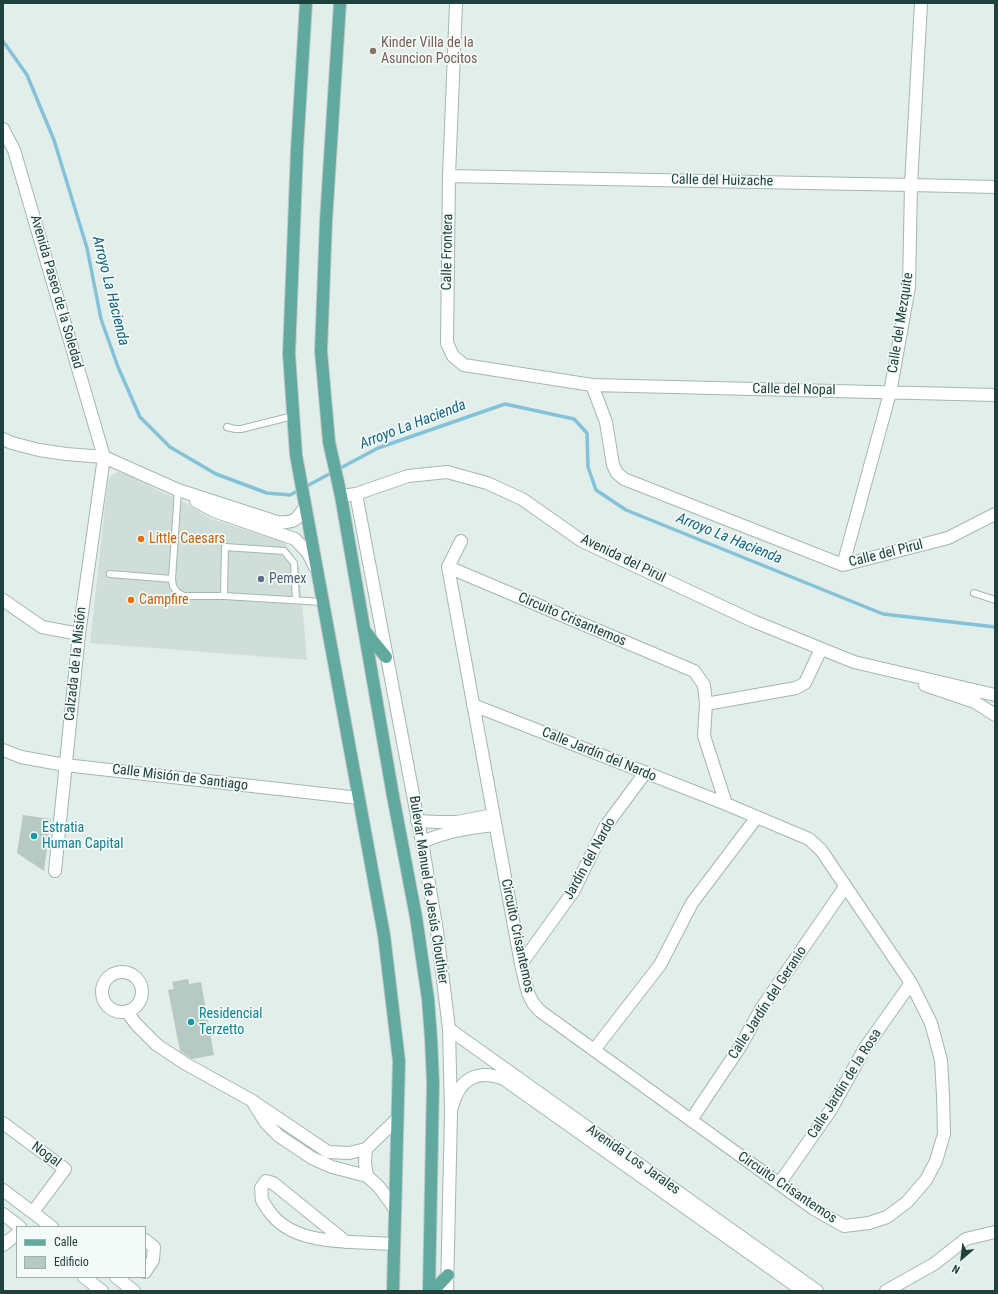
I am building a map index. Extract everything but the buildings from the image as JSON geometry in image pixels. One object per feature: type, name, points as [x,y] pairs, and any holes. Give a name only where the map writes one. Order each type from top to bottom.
[{"type":"main road","points":[[306,3],[297,150],[289,354],[293,416],[296,455],[305,507],[384,935],[399,1062],[393,1291]]},
{"type":"main road","points":[[340,3],[326,221],[321,351],[329,442],[341,496],[393,796],[416,917],[428,999],[433,1083],[429,1291]]},
{"type":"main road","points":[[364,629],[386,657]]},
{"type":"main road","points":[[393,1267],[402,1291]]},
{"type":"main road","points":[[433,1291],[448,1275]]},
{"type":"street","name":"Calle Frontera","points":[[456,3],[449,176],[447,343],[453,356],[464,365],[592,385]]},
{"type":"street","name":"Calle del Mezquite","points":[[843,565],[890,393],[909,287],[911,185],[921,3]]},
{"type":"street","name":"Avenida Paseo de la Soledad","points":[[3,129],[8,151],[104,457]]},
{"type":"street","name":"Calle del Huizache","points":[[449,176],[995,187]]},
{"type":"street","name":"Calle del Nopal","points":[[592,385],[995,395]]},
{"type":"street","name":"Calle del Pirul","points":[[592,385],[606,422],[613,465],[617,473],[624,479],[843,565],[948,538],[995,514]]},
{"type":"street","points":[[3,438],[39,450],[104,457],[178,490],[277,522],[290,523],[298,519],[305,507]]},
{"type":"street","name":"Calzada de la Misión","points":[[55,872],[79,634],[104,457]]},
{"type":"street","name":"Avenida del Pirul","points":[[341,496],[356,494],[408,476],[447,472],[487,483],[522,499],[582,541],[753,621],[854,662],[891,670]]},
{"type":"street","points":[[178,490],[214,511],[295,539],[308,553],[318,572]]},
{"type":"street","name":"Bulevar Manuel de Jesús Clouthier","points":[[356,494],[422,842],[437,931],[448,1029],[451,1112],[447,1291]]},
{"type":"street","points":[[448,567],[461,541]]},
{"type":"street","name":"Circuito Crisantemos","points":[[448,567],[694,671],[704,685],[706,704],[704,736],[726,804],[809,839],[820,850],[911,983],[931,1023],[941,1060],[944,1134],[936,1160],[926,1180],[907,1202],[887,1217],[869,1223],[844,1226],[814,1209],[594,1050],[540,1010],[532,1002],[528,993],[521,964],[448,567]]},
{"type":"street","points":[[3,600],[42,627],[79,634]]},
{"type":"street","points":[[706,704],[796,688],[805,683],[822,649]]},
{"type":"street","points":[[891,670],[995,695]]},
{"type":"street","points":[[891,670],[929,687],[976,702],[995,714]]},
{"type":"street","name":"Calle Jardín del Nardo","points":[[473,704],[726,804]]},
{"type":"street","name":"Calle Misión de Santiago","points":[[3,750],[21,757],[65,765],[359,798]]},
{"type":"street","name":"Jardín del Nardo","points":[[521,964],[573,892],[605,827],[645,773]]},
{"type":"street","points":[[594,1050],[660,965],[692,904],[758,817]]},
{"type":"street","points":[[417,821],[457,822],[494,820]]},
{"type":"street","points":[[422,842],[440,835],[494,820]]},
{"type":"street","name":"Calle Jardín del Geranio","points":[[691,1120],[740,1047],[761,1009],[845,887]]},
{"type":"street","name":"Calle Jardín de la Rosa","points":[[779,1184],[830,1111],[865,1048],[911,983]]},
{"type":"street","points":[[128,1012],[136,1024],[157,1045],[186,1064],[251,1100],[328,1152],[349,1154],[366,1149],[397,1119]]},
{"type":"street","name":"Avenida Los Jarales","points":[[448,1029],[817,1291]]},
{"type":"street","name":"Avenida Los Jarales","points":[[451,1112],[455,1096],[459,1088],[471,1078],[481,1075],[489,1075],[504,1079],[803,1291]]},
{"type":"street","points":[[251,1100],[266,1123],[279,1136],[312,1158],[332,1167],[366,1176],[379,1187],[395,1209]]},
{"type":"street","name":"Nogal","points":[[3,1123],[65,1168],[33,1212]]},
{"type":"street","points":[[366,1149],[364,1163],[366,1176]]},
{"type":"street","points":[[346,1242],[273,1183],[266,1181],[261,1188],[262,1201],[274,1218],[294,1232],[326,1241],[346,1242],[394,1244]]},
{"type":"street","points":[[3,1190],[51,1226]]},
{"type":"street","points":[[3,1214],[19,1226]]},
{"type":"street","points":[[886,1291],[934,1264],[966,1239],[995,1232]]},
{"type":"street","points":[[3,1245],[16,1235]]},
{"type":"street","points":[[146,1241],[154,1247],[153,1260],[146,1270]]},
{"type":"street","points":[[85,1278],[102,1291],[114,1278]]},
{"type":"street","points":[[116,1278],[133,1290],[140,1278]]},
{"type":"lane","points":[[227,427],[241,429],[293,416]]},
{"type":"lane","points":[[178,490],[172,579],[173,586],[177,592],[184,596],[224,596],[323,602]]},
{"type":"lane","points":[[224,596],[225,547],[284,552],[294,563],[296,600]]},
{"type":"lane","points":[[110,574],[172,579]]},
{"type":"lane","points":[[974,593],[995,600]]},
{"type":"shaded area","points":[[118,472],[127,474],[163,493],[179,499],[211,519],[284,542],[299,567],[307,660],[90,643],[108,480],[112,475]]},
{"type":"waterway","name":"Arroyo La Hacienda","points":[[3,41],[27,75],[54,140],[87,248],[101,319],[118,367],[140,417],[170,447],[216,474],[267,493],[290,495],[378,448],[505,404],[574,419],[587,433],[588,467],[596,490],[626,510],[883,614],[995,627]]},
{"type":"place","name":"Kinder Villa de la Asuncion Pocitos","points":[[373,51]]},
{"type":"place","name":"Little Caesars","points":[[141,539]]},
{"type":"place","name":"Pemex","points":[[261,579]]},
{"type":"place","name":"Campfire","points":[[131,600]]},
{"type":"place","name":"Estratia Human Capital","points":[[34,836]]},
{"type":"place","name":"Residencial Terzetto","points":[[191,1022]]}]
